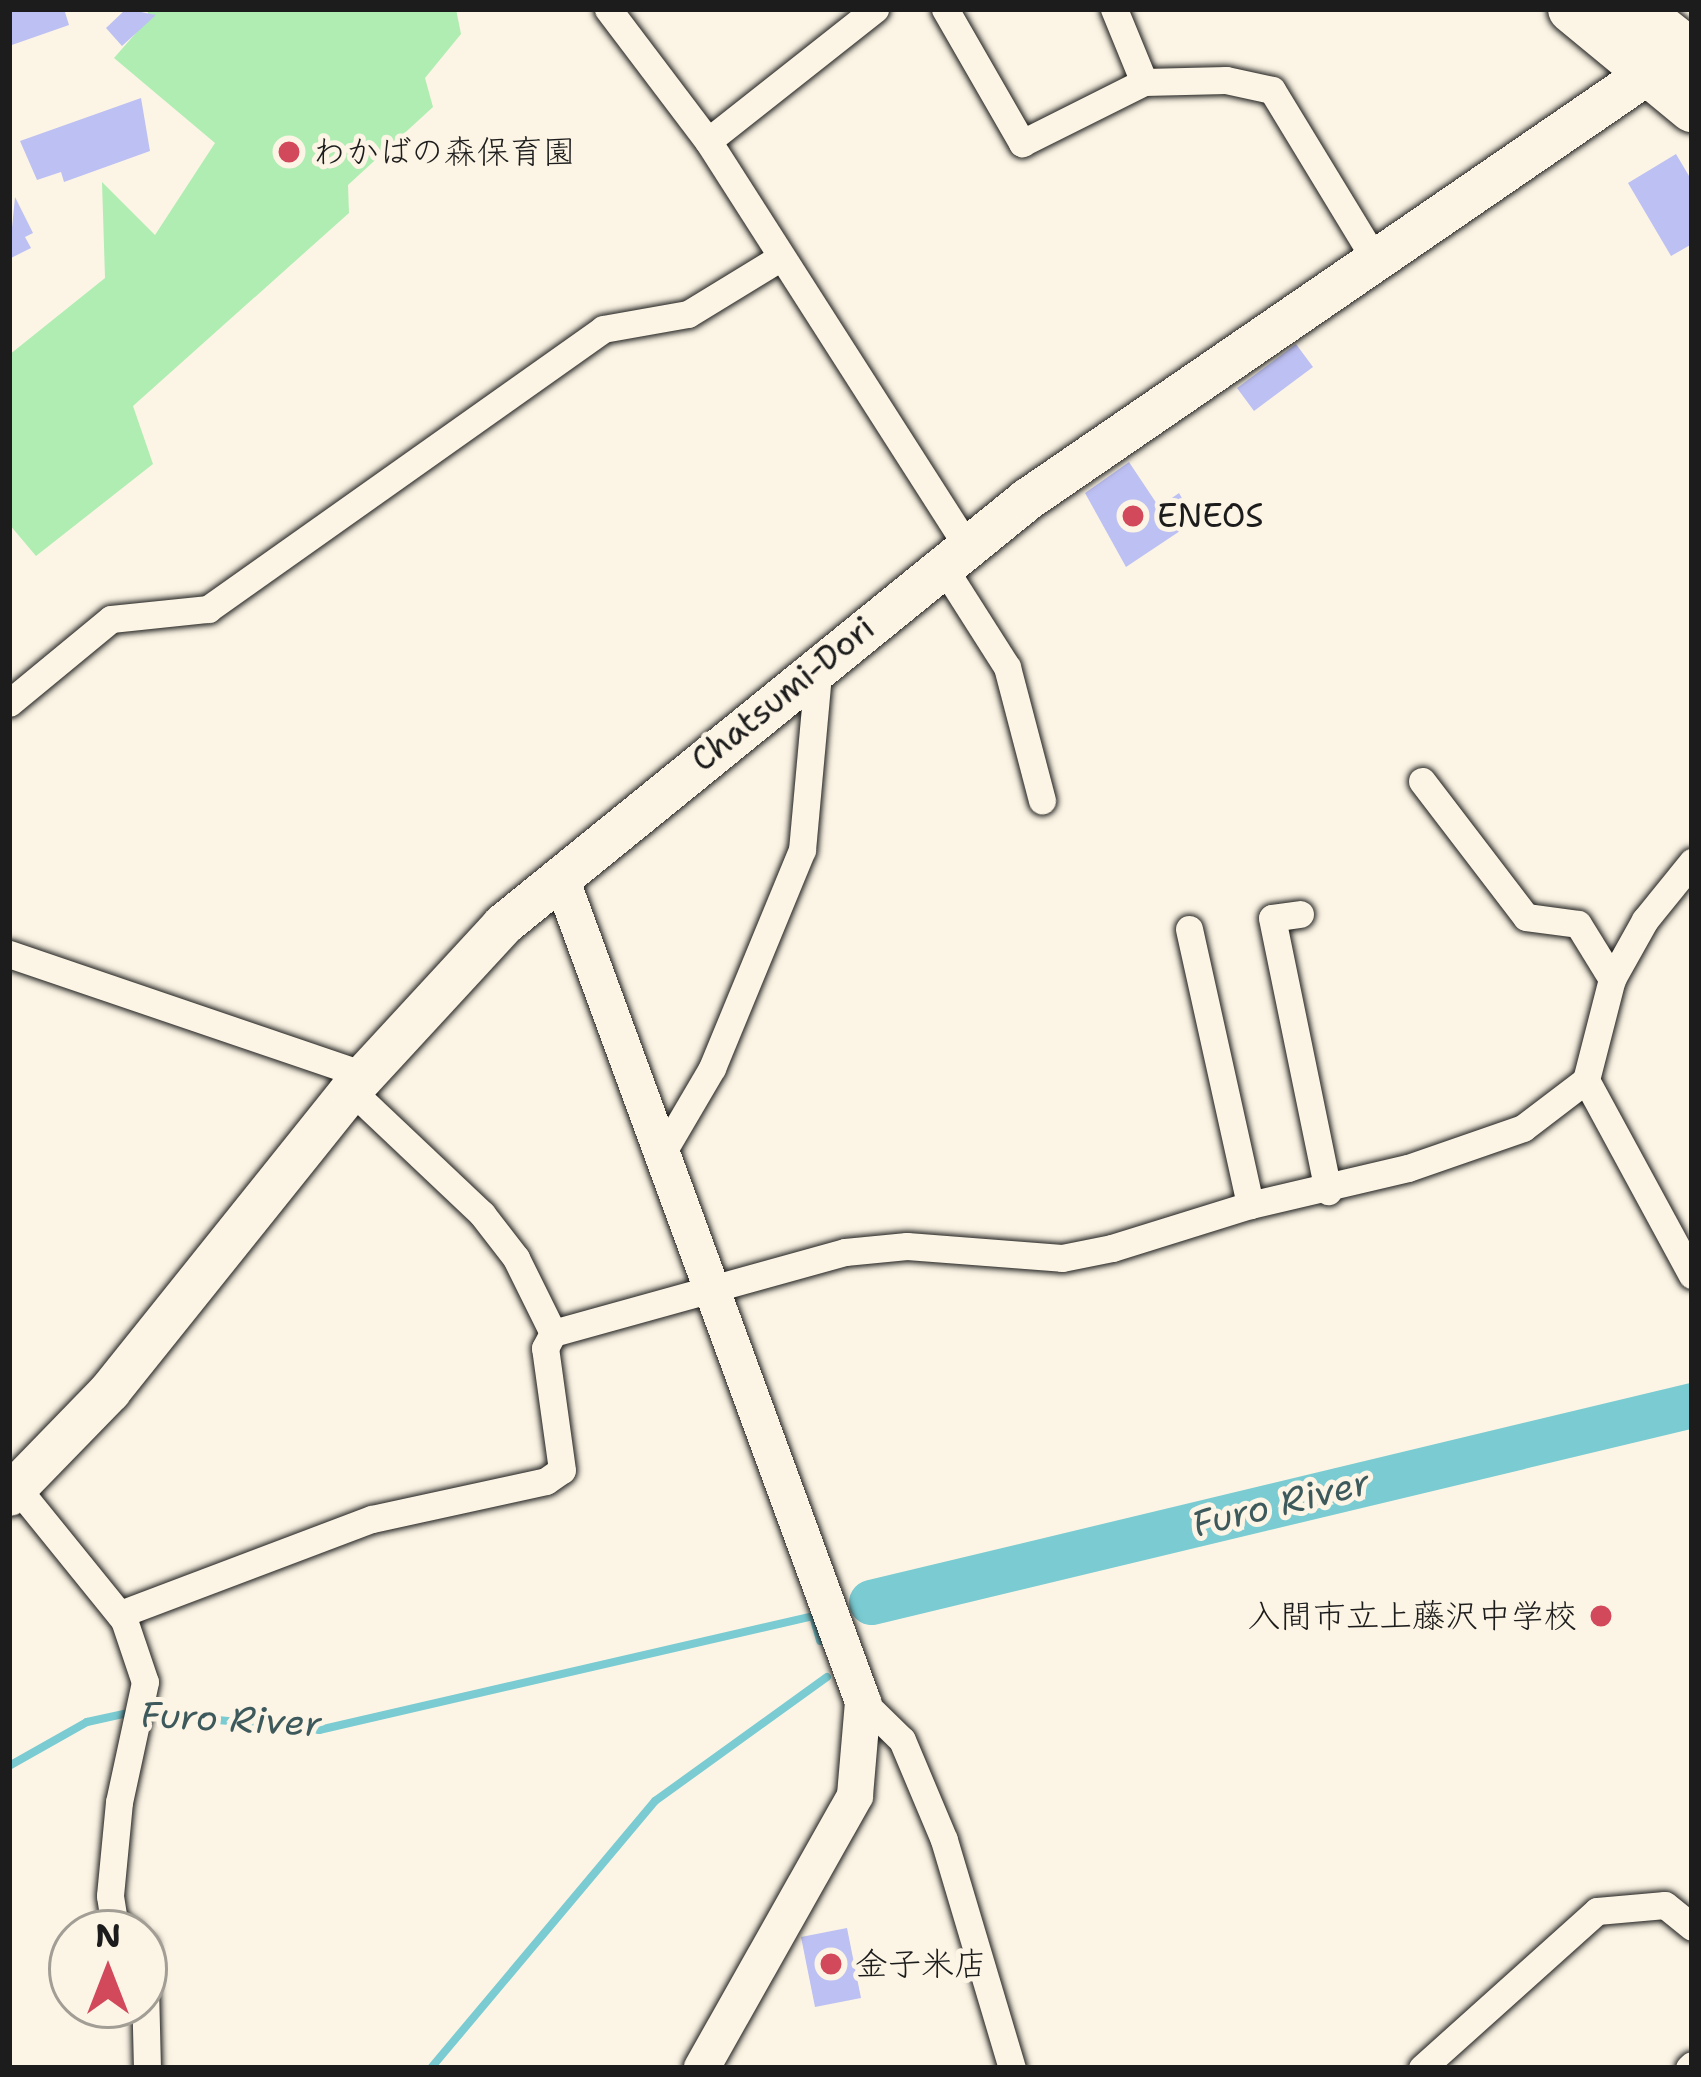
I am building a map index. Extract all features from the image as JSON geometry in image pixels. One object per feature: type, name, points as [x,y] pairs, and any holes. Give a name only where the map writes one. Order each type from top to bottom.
[{"type":"highway","points":[[1572,9],[1679,55]]},
{"type":"highway","points":[[1635,9],[1679,55],[1692,108]]},
{"type":"main road","name":"Chatsumi-Dori","points":[[13,1486],[110,1390],[357,1082],[459,967],[561,878],[954,555],[1374,258],[1679,55]]},
{"type":"street","points":[[608,9],[708,141],[954,555],[1007,667],[1042,800]]},
{"type":"street","points":[[708,141],[875,9]]},
{"type":"street","points":[[945,9],[1022,143],[1144,82],[1226,80],[1272,90],[1374,258]]},
{"type":"street","points":[[1114,9],[1144,82]]},
{"type":"street","points":[[9,703],[111,620],[208,609],[603,329],[688,314],[778,259]]},
{"type":"street","points":[[662,1155],[712,1068],[802,850],[819,664]]},
{"type":"street","points":[[1422,781],[1526,917],[1578,924],[1612,979]]},
{"type":"street","points":[[120,1614],[372,1519],[556,1478],[565,1461],[545,1348],[553,1334],[712,1285],[875,1248],[1062,1258],[1250,1205],[1328,1192],[1523,1127],[1586,1080],[1612,979],[1645,920],[1692,862]]},
{"type":"street","points":[[561,878],[863,1702],[855,1796],[702,2068]]},
{"type":"street","points":[[1300,914],[1273,918],[1328,1192]]},
{"type":"street","points":[[1189,929],[1250,1205]]},
{"type":"street","points":[[9,954],[357,1082],[482,1214],[516,1258],[553,1334]]},
{"type":"street","points":[[1586,1080],[1692,1275]]},
{"type":"street","points":[[13,1486],[120,1614],[145,1682],[140,1730],[119,1802],[112,1909]]},
{"type":"street","points":[[863,1702],[902,1740],[944,1840],[1012,2068]]},
{"type":"street","points":[[1422,2068],[1598,1911],[1642,1901],[1665,1905],[1692,1927]]},
{"type":"street","points":[[145,2029],[146,2068]]},
{"type":"green space","points":[[147,9],[456,9],[461,34],[425,78],[433,107],[348,185],[349,213],[133,406],[153,464],[36,556],[9,524],[9,355],[105,278],[102,182],[155,235],[215,143],[114,58],[149,18]]},
{"type":"building","points":[[9,9],[64,9],[69,25],[9,46]]},
{"type":"building","points":[[126,9],[156,15],[122,46],[106,28]]},
{"type":"building","points":[[141,98],[150,151],[64,182],[61,172],[37,180],[20,141]]},
{"type":"building","points":[[1676,154],[1692,181],[1692,244],[1671,256],[1628,183]]},
{"type":"building","points":[[15,197],[33,233],[25,237],[31,248],[9,259]]},
{"type":"building","points":[[1296,344],[1313,367],[1254,411],[1237,388]]},
{"type":"building","points":[[1129,462],[1159,507],[1179,493],[1195,521],[1126,567],[1085,493]]},
{"type":"building","points":[[847,1928],[861,1998],[815,2007],[801,1937]]},
{"type":"waterway","name":"Furo River","points":[[871,1602],[1692,1405]]},
{"type":"waterway","name":"Furo River","points":[[147,1713],[319,1730],[813,1616],[820,1641]]},
{"type":"waterway","points":[[431,2068],[655,1801],[827,1677]]},
{"type":"waterway","name":"Furo River","points":[[9,1766],[87,1722],[132,1712]]},
{"type":"place","name":"わかばの森保育園","points":[[289,152]]},
{"type":"place","name":"ENEOS","points":[[1133,516]]},
{"type":"place","name":"入間市立上藤沢中学校","points":[[1601,1616]]},
{"type":"place","name":"金子米店","points":[[831,1964]]}]
